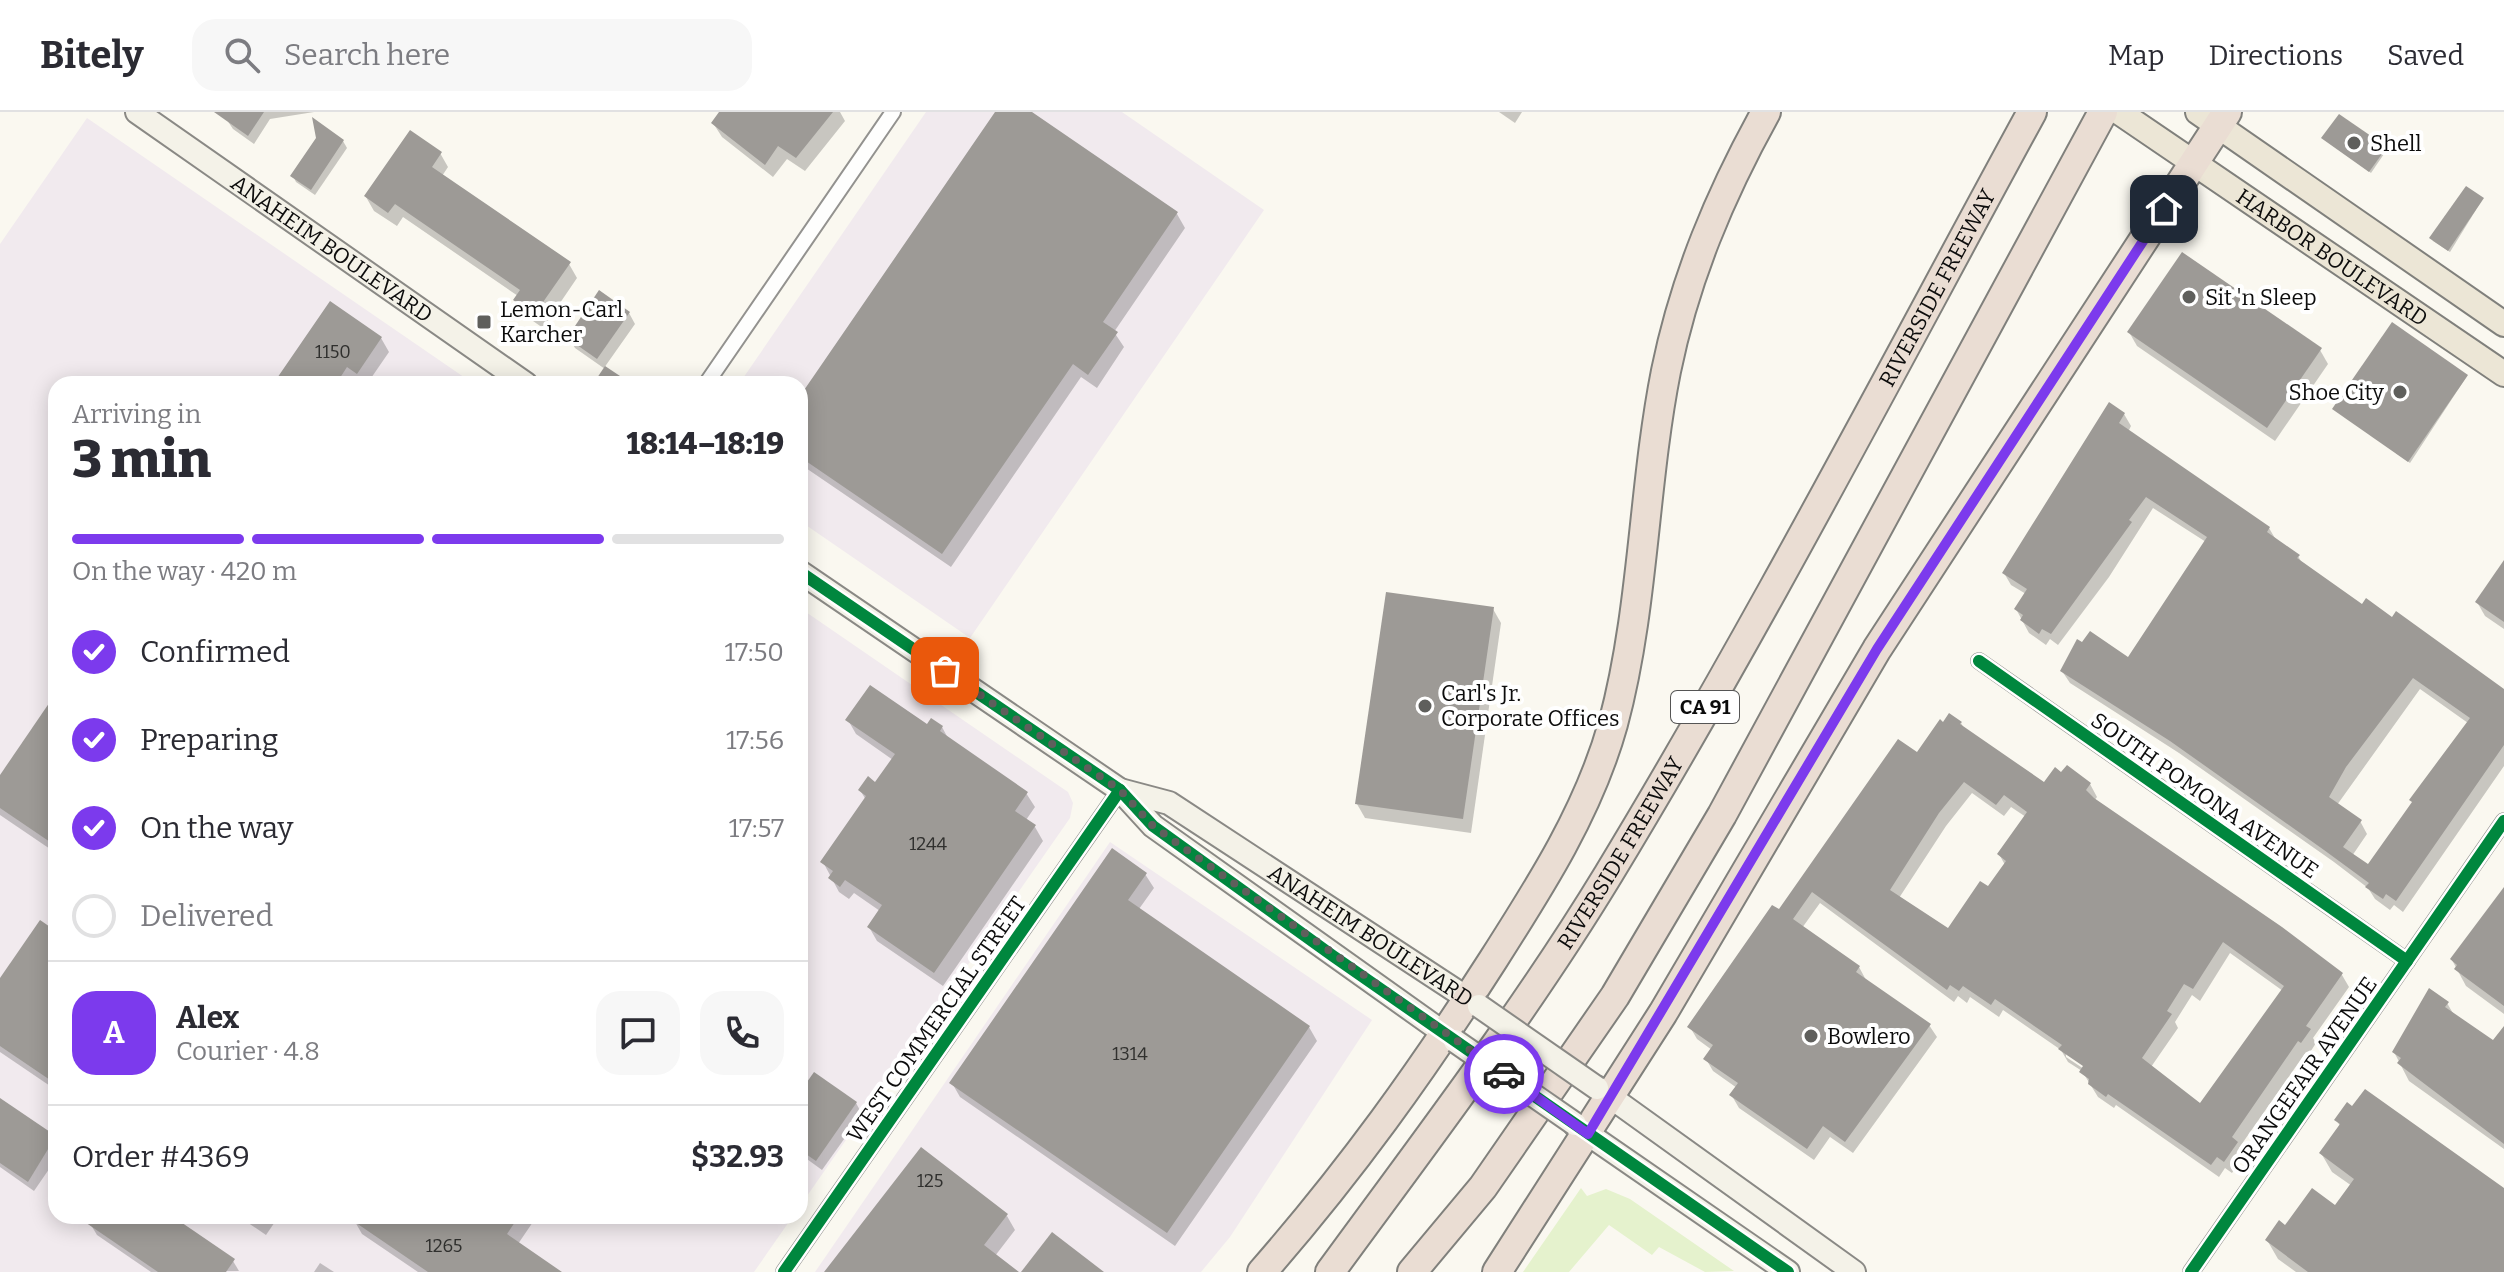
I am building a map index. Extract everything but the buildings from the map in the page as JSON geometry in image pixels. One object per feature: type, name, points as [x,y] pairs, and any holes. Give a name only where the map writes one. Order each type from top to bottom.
[{"type":"highway","points":[[1262,1272],[1368,1146],[1450,1037],[1474,1002],[1549,872],[1586,800],[1601,761],[1626,668],[1666,373],[1682,304],[1707,228],[1766,112]]},
{"type":"highway","name":"RIVERSIDE FREEWAY","points":[[1330,1272],[1519,1011],[1607,877],[1737,652],[2032,112]]},
{"type":"highway","name":"CA 91","points":[[1412,1272],[1483,1187],[1615,996],[1722,815],[2103,112]]},
{"type":"highway","points":[[1497,1272],[1877,649],[2194,163],[2214,117]]},
{"type":"main road","name":"HARBOR BOULEVARD","points":[[2119,112],[2504,374]]},
{"type":"main road","name":"HARBOR BOULEVARD","points":[[2214,117],[2504,327]]},
{"type":"main road","points":[[2482,360],[2504,327]]},
{"type":"street","name":"ANAHEIM BOULEVARD","points":[[137,112],[515,376]]},
{"type":"street","points":[[712,376],[893,112]]},
{"type":"street","name":"ANAHEIM BOULEVARD","points":[[808,577],[1120,790],[1153,826],[1788,1272]]},
{"type":"street","name":"SOUTH POMONA AVENUE","points":[[1979,661],[2407,961]]},
{"type":"street","name":"ANAHEIM BOULEVARD","points":[[1120,790],[1169,803],[1474,1002],[1854,1272]]},
{"type":"street","name":"WEST COMMERCIAL STREET","points":[[784,1272],[1120,790]]},
{"type":"street","name":"ORANGEFAIR AVENUE","points":[[2191,1272],[2504,821]]},
{"type":"shaded area","points":[[926,112],[1122,112],[1264,210],[970,638],[808,527],[808,376],[744,376]]},
{"type":"shaded area","points":[[87,118],[462,376],[48,376],[48,1224],[787,1224],[754,1272],[0,1272],[0,244]]},
{"type":"shaded area","points":[[808,613],[1068,792],[1073,803],[1070,818],[808,1195]]},
{"type":"shaded area","points":[[1110,842],[1372,1020],[1230,1237],[1201,1272],[815,1272]]},
{"type":"green space","points":[[1581,1188],[1587,1196],[1606,1189],[1630,1199],[1734,1271],[1705,1272],[1659,1247],[1652,1255],[1609,1225],[1569,1272],[1523,1272]]},
{"type":"cycle path","points":[[808,577],[1120,790],[1153,826],[1333,956],[1788,1272]]},
{"type":"cycle path","points":[[1979,661],[2407,961]]},
{"type":"cycle path","points":[[784,1272],[1120,790]]},
{"type":"cycle path","points":[[2191,1272],[2504,821]]},
{"type":"way so far","points":[[945,671],[1120,790],[1153,826],[1504,1074]]},
{"type":"place","name":"Shell","points":[[2354,143]]},
{"type":"place","name":"Sit 'n Sleep","points":[[2189,297]]},
{"type":"place","name":"Lemon-Carl Karcher","points":[[484,322]]},
{"type":"place","name":"Shoe City","points":[[2400,392]]},
{"type":"place","name":"Carl's Jr. Corporate Offices","points":[[1425,706]]},
{"type":"place","name":"Bowlero","points":[[1811,1036]]},
{"type":"route","points":[[1504,1074],[1588,1134],[1663,1013],[1877,649],[2164,209]]}]
